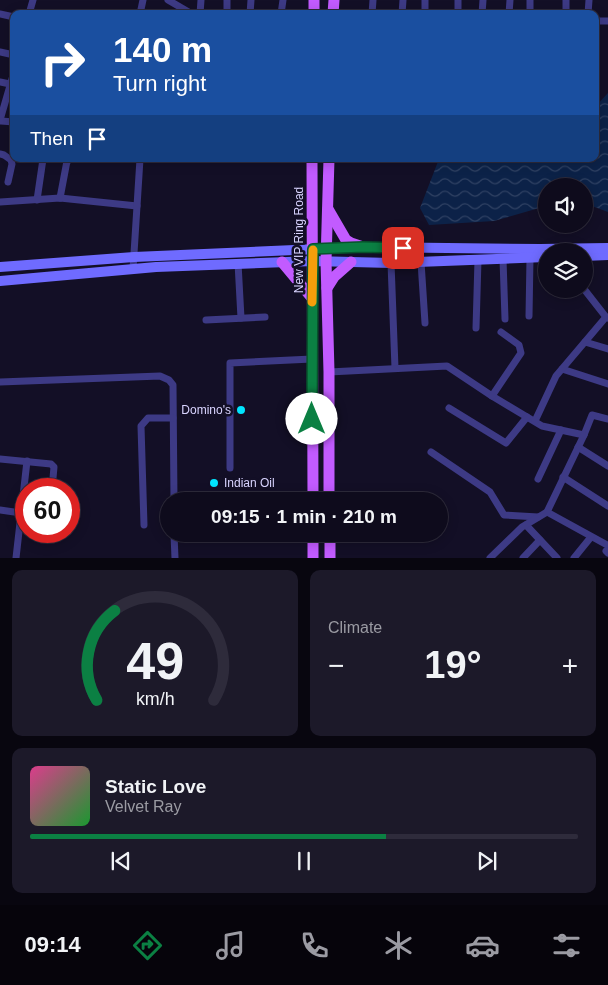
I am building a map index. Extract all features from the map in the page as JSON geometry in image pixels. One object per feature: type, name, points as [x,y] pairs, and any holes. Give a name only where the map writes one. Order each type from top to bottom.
[{"type":"main road","name":"New VIP Ring Road","points":[[312,162],[312,492]]},
{"type":"main road","points":[[328,162],[326,255],[329,372],[329,492]]},
{"type":"main road","points":[[327,208],[346,240],[363,247]]},
{"type":"main road","points":[[282,262],[312,298]]},
{"type":"main road","points":[[327,288],[334,277],[351,262]]},
{"type":"main road","points":[[312,419],[329,418]]},
{"type":"main road","points":[[313,542],[313,558]]},
{"type":"main road","points":[[330,542],[330,558]]},
{"type":"street","points":[[171,1],[186,10]]},
{"type":"street","points":[[0,82],[10,84],[0,120]]},
{"type":"street","points":[[8,182],[12,162]]},
{"type":"street","points":[[37,200],[43,162]]},
{"type":"street","points":[[60,198],[67,162]]},
{"type":"street","points":[[133,269],[140,162]]},
{"type":"street","points":[[0,202],[60,198],[136,206]]},
{"type":"street","points":[[0,267],[134,257],[326,255],[363,247],[538,253]]},
{"type":"street","points":[[593,249],[608,248]]},
{"type":"street","points":[[0,281],[133,269],[282,262],[313,255]]},
{"type":"street","points":[[326,255],[351,262],[391,263],[530,258],[538,255]]},
{"type":"street","points":[[593,256],[608,255]]},
{"type":"street","points":[[529,316],[530,258]]},
{"type":"street","points":[[503,259],[505,319]]},
{"type":"street","points":[[476,328],[478,260]]},
{"type":"street","points":[[420,262],[425,323]]},
{"type":"street","points":[[238,263],[241,318]]},
{"type":"street","points":[[391,263],[395,368]]},
{"type":"street","points":[[534,421],[556,376],[607,318],[592,298]]},
{"type":"street","points":[[206,320],[265,316]]},
{"type":"street","points":[[492,396],[521,353],[519,345],[501,332]]},
{"type":"street","points":[[586,342],[608,349]]},
{"type":"street","points":[[230,468],[230,363],[312,359]]},
{"type":"street","points":[[329,372],[447,366],[542,426],[584,435]]},
{"type":"street","points":[[562,369],[608,384]]},
{"type":"street","points":[[0,382],[160,376],[168,380],[173,385],[174,492]]},
{"type":"street","points":[[450,408],[506,443],[527,417]]},
{"type":"street","points":[[490,558],[526,525],[547,512],[592,415],[608,419]]},
{"type":"street","points":[[144,525],[141,426],[148,418],[173,418]]},
{"type":"street","points":[[538,479],[561,430]]},
{"type":"street","points":[[578,447],[608,466]]},
{"type":"street","points":[[431,452],[490,492],[504,515],[538,517]]},
{"type":"street","points":[[0,459],[48,463],[54,467],[53,478]]},
{"type":"street","points":[[25,478],[27,461]]},
{"type":"street","points":[[564,477],[608,506]]},
{"type":"street","points":[[0,510],[15,512]]},
{"type":"street","points":[[547,512],[591,537],[607,550]]},
{"type":"street","points":[[526,525],[558,558]]},
{"type":"street","points":[[574,558],[591,537]]},
{"type":"street","points":[[523,558],[540,540]]},
{"type":"street","points":[[174,542],[175,558]]},
{"type":"street","points":[[16,558],[18,543]]},
{"type":"water","points":[[608,93],[608,212],[593,206],[593,178],[538,178],[538,208],[494,221],[429,225],[420,208],[438,162],[599,162],[599,103]]},
{"type":"slow traffic","points":[[312,302],[313,250]]},
{"type":"place","name":"Domino's","points":[[241,410]]},
{"type":"place","name":"Indian Oil","points":[[214,483]]},
{"type":"route","points":[[312,419],[313,249],[403,248]]}]
